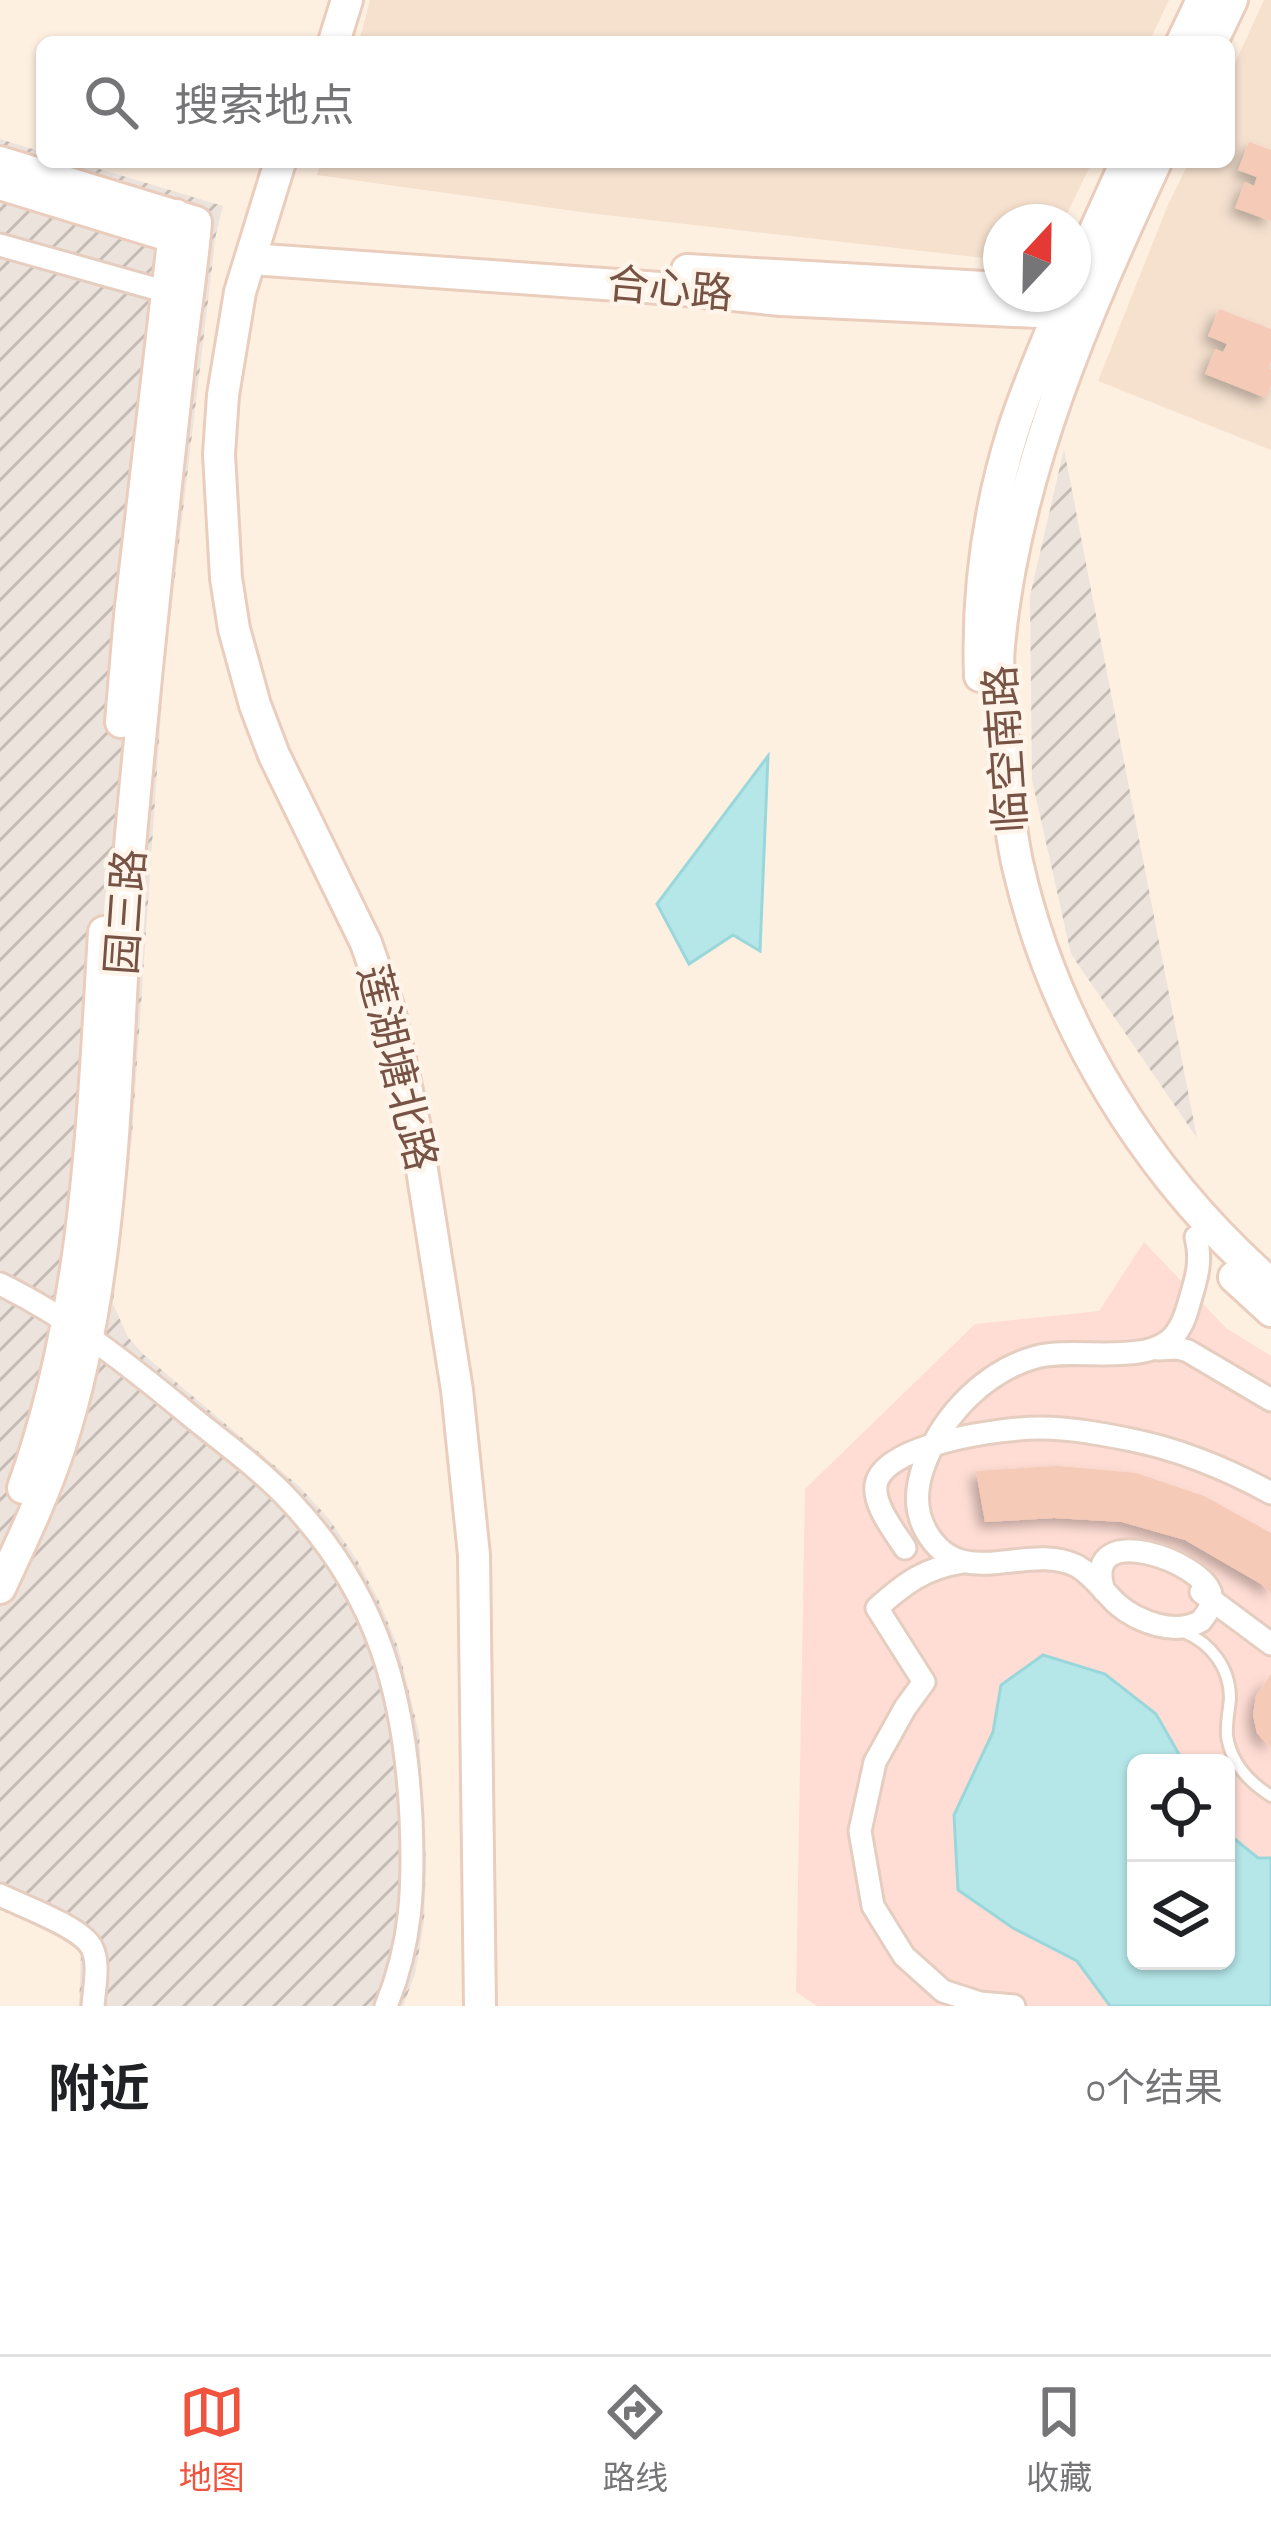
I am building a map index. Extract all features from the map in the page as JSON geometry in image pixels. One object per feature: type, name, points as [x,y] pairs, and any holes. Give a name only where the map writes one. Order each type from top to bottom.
[{"type":"main road","points":[[318,36],[329,0]]},
{"type":"main road","points":[[336,36],[347,0]]},
{"type":"main road","points":[[1185,36],[1202,0]]},
{"type":"main road","points":[[1216,36],[1232,0]]},
{"type":"main road","points":[[0,162],[185,229]]},
{"type":"main road","name":"莲湖塘北路","points":[[279,168],[261,250],[241,396],[238,455],[245,576],[267,682],[288,742],[360,888],[406,1003],[433,1130],[475,1390],[492,1557],[499,2006]]},
{"type":"main road","name":"莲湖塘北路","points":[[295,168],[230,342],[220,476],[226,578],[255,705],[274,755],[366,943],[389,1009],[416,1132],[457,1390],[474,1555],[480,2006]]},
{"type":"main road","name":"临空南路","points":[[1091,259],[1124,168]]},
{"type":"main road","name":"临空南路","points":[[1091,274],[1153,168]]},
{"type":"main road","points":[[0,184],[185,229]]},
{"type":"main road","name":"园三路","points":[[0,1540],[77,1329],[79,1253],[130,615],[166,292],[185,229]]},
{"type":"main road","name":"园三路","points":[[0,1588],[60,1445],[77,1329],[108,1180],[138,758],[180,352],[185,229]]},
{"type":"main road","name":"合心路","points":[[261,250],[983,287]]},
{"type":"main road","name":"合心路","points":[[261,250],[782,300],[983,299]]},
{"type":"main road","name":"临空南路","points":[[1070,312],[1013,430],[984,554],[980,712],[993,843],[1021,948],[1067,1055],[1093,1102],[1161,1199],[1271,1311]]},
{"type":"main road","name":"临空南路","points":[[1073,312],[1016,540],[999,648],[1006,791],[1016,860],[1049,970],[1112,1094],[1169,1177],[1271,1284]]},
{"type":"street","points":[[0,245],[166,292]]},
{"type":"street","points":[[1151,1349],[1176,1335],[1185,1318],[1200,1263],[1196,1237]]},
{"type":"street","points":[[0,1284],[77,1329],[161,1392],[289,1499],[346,1570],[369,1616],[399,1704],[409,1779],[409,1928],[400,1972],[386,2006]]},
{"type":"street","points":[[1106,1559],[1092,1567],[1050,1559],[962,1562],[933,1542],[918,1513],[920,1474],[946,1424],[970,1396],[989,1380],[1035,1358],[1168,1348],[1188,1351],[1271,1400]]},
{"type":"street","points":[[905,1548],[884,1514],[875,1487],[884,1470],[946,1424]]},
{"type":"street","points":[[909,1453],[1010,1430],[1098,1434],[1202,1460],[1271,1493]]},
{"type":"street","points":[[1014,2006],[944,1991],[904,1956],[873,1906],[860,1831],[874,1762],[924,1682],[878,1608],[908,1581],[941,1565],[1050,1553],[1163,1569],[1209,1606],[1271,1644]]},
{"type":"street","points":[[1104,1591],[1100,1570],[1106,1559]]},
{"type":"street","points":[[1078,1567],[1131,1614],[1170,1627],[1194,1626],[1209,1606]]},
{"type":"street","points":[[0,1895],[74,1931],[91,1945],[93,2006]]},
{"type":"lane","points":[[1209,1606],[1206,1634],[1210,1648]]},
{"type":"lane","points":[[1170,1627],[1196,1637],[1222,1664],[1229,1685],[1227,1732],[1232,1753],[1243,1774],[1271,1796]]},
{"type":"shaded area","points":[[370,0],[1169,0],[1152,36],[361,36]]},
{"type":"shaded area","points":[[1264,0],[1271,0],[1271,450],[1098,381],[1186,168],[1235,168],[1235,63]]},
{"type":"shaded area","points":[[0,139],[36,150],[36,168],[96,168],[223,206],[164,669],[132,1136],[113,1304],[128,1337],[143,1354],[300,1487],[357,1560],[398,1647],[419,1733],[426,1863],[424,1922],[415,1974],[403,2006],[79,2006],[81,1952],[73,1943],[0,1907]]},
{"type":"shaded area","points":[[319,168],[1089,168],[1072,204],[983,204],[983,258],[588,213],[317,175]]},
{"type":"shaded area","points":[[1064,449],[1197,1138],[1071,954],[1032,780],[1030,596]]},
{"type":"shaded area","points":[[1144,1242],[1226,1328],[1271,1356],[1271,2006],[817,2006],[796,1992],[805,1489],[975,1324],[1099,1311]]},
{"type":"water","points":[[768,756],[760,951],[733,935],[689,964],[657,904]]},
{"type":"water","points":[[1043,1655],[1105,1674],[1156,1714],[1179,1754],[1127,1754],[1127,1970],[1235,1970],[1235,1839],[1258,1858],[1271,1858],[1271,2006],[1110,2006],[1077,1961],[1013,1928],[958,1890],[954,1815],[993,1732],[1001,1685]]},
{"type":"building","points":[[1249,142],[1271,150],[1271,221],[1235,208],[1245,182],[1254,186],[1257,177],[1238,170]]},
{"type":"building","points":[[1219,309],[1271,329],[1271,386],[1266,398],[1205,374],[1215,349],[1223,352],[1227,344],[1208,336]]},
{"type":"building","points":[[1058,1466],[1136,1473],[1204,1496],[1271,1533],[1271,1593],[1185,1540],[1122,1522],[1054,1518],[985,1522],[976,1471]]},
{"type":"building","points":[[1271,1674],[1271,1748],[1257,1733],[1253,1715],[1256,1696]]}]
